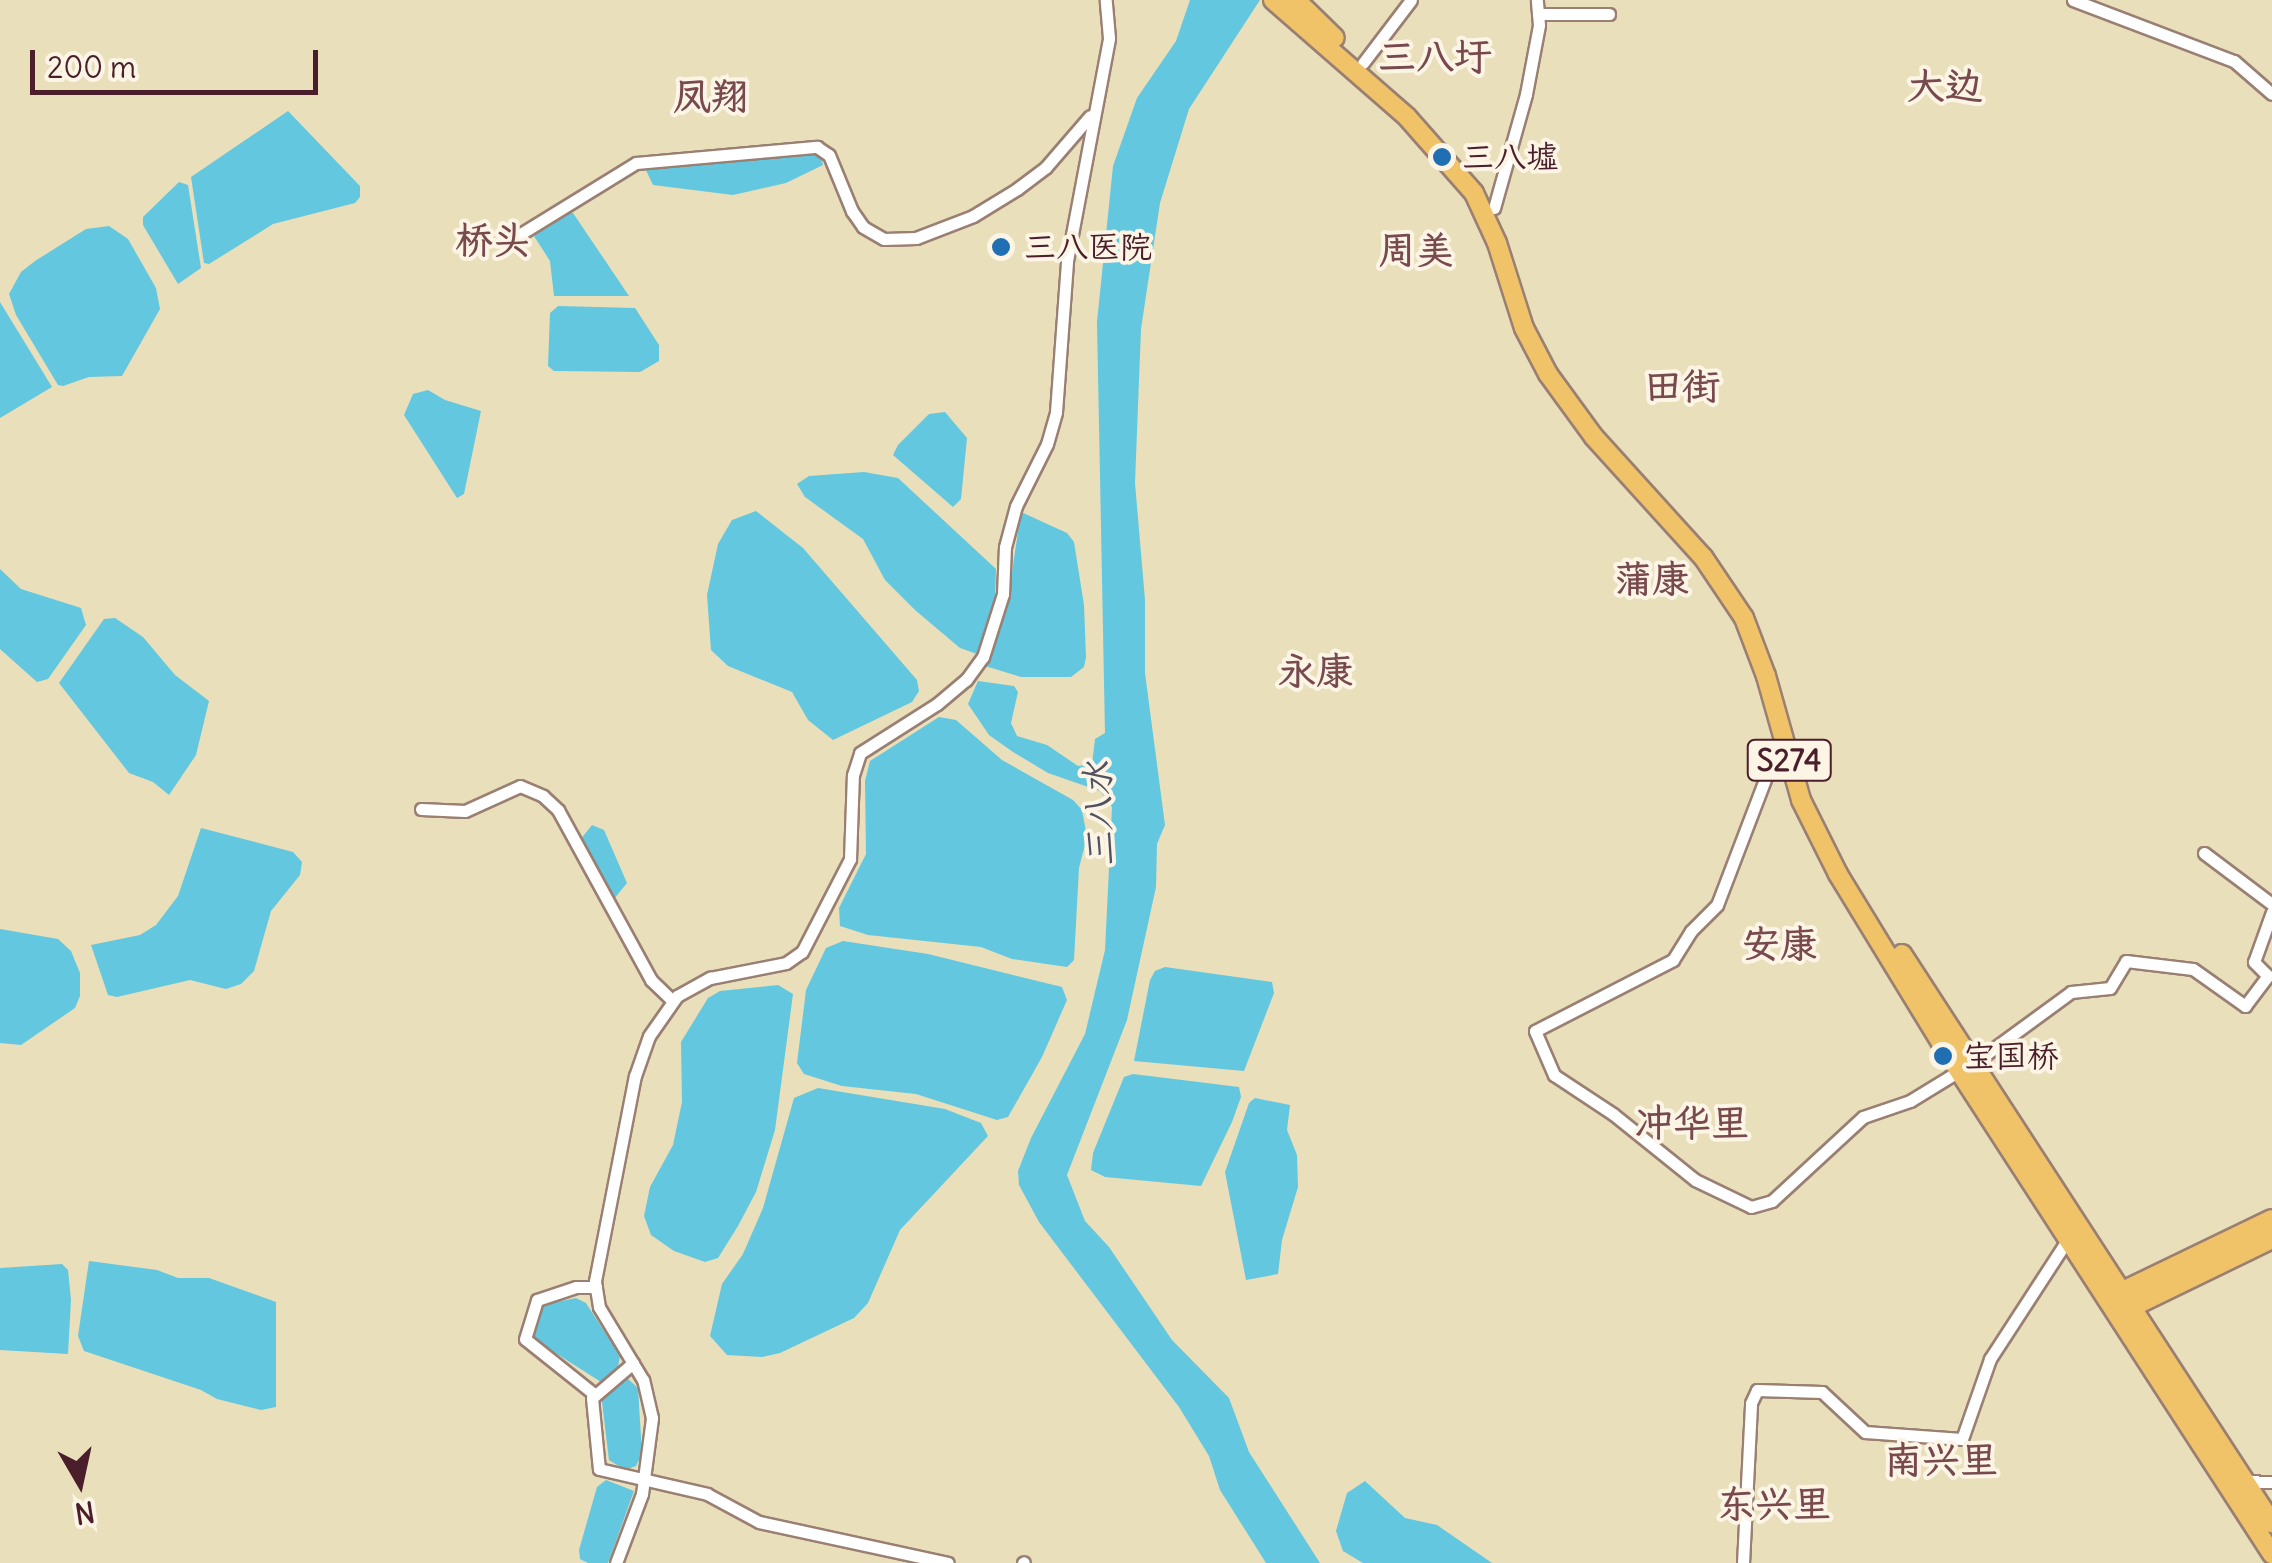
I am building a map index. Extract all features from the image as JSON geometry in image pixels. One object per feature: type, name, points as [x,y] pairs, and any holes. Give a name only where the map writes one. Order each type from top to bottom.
[{"type":"highway","points":[[2128,1299],[2272,1220]]},
{"type":"highway","points":[[2128,1299],[2272,1238]]},
{"type":"main road","name":"S274","points":[[1283,1],[1362,63],[1448,143],[1494,208],[1534,324],[1557,368],[1602,430],[1711,551],[1753,613],[1776,673],[1819,818],[1846,868],[2068,1240],[2272,1554]]},
{"type":"main road","name":"S274","points":[[1283,1],[1407,118],[1474,193],[1497,243],[1524,328],[1548,374],[1594,437],[1703,557],[1744,618],[1766,676],[1801,800],[1824,850],[1966,1067],[2128,1299],[2272,1524]]},
{"type":"street","points":[[616,1563],[629,1537],[644,1482],[652,1418],[646,1386],[600,1306],[596,1287],[636,1076],[649,1036],[672,1000],[710,978],[772,967],[802,952],[850,859],[852,775],[860,753],[938,704],[966,680],[983,657],[1002,594],[1006,547],[1016,506],[1053,424],[1067,261],[1109,38],[1106,0]]},
{"type":"street","points":[[1362,63],[1412,0]]},
{"type":"street","points":[[1494,208],[1526,94],[1537,0]]},
{"type":"street","points":[[2073,0],[2234,61],[2272,94]]},
{"type":"street","points":[[1538,14],[1609,14]]},
{"type":"street","points":[[514,238],[636,163],[816,146],[831,159],[852,212],[863,227],[884,239],[916,238],[973,216],[1017,189],[1046,166],[1092,113]]},
{"type":"street","points":[[1788,758],[1772,761],[1717,905],[1691,931],[1674,960],[1535,1031],[1554,1074],[1613,1114],[1696,1180],[1756,1207],[1772,1200],[1863,1116],[1910,1101],[1966,1067],[2071,992],[2110,988],[2126,961],[2193,969],[2245,1006],[2268,976],[2254,962],[2272,908],[2204,853]]},
{"type":"street","points":[[421,810],[466,812],[520,786],[548,800],[651,980],[672,1000]]},
{"type":"street","points":[[1743,1563],[1752,1403],[1757,1390],[1822,1392],[1865,1432],[1962,1439],[1990,1359],[2068,1240]]},
{"type":"street","points":[[594,1394],[525,1339],[536,1300],[576,1287],[596,1287]]},
{"type":"street","points":[[633,1363],[594,1394],[590,1405],[599,1468],[644,1482],[707,1494],[760,1522],[948,1563]]},
{"type":"street","points":[[2244,1480],[2272,1482]]},
{"type":"water","points":[[1190,0],[1260,0],[1189,109],[1160,203],[1141,329],[1135,483],[1145,600],[1145,673],[1165,825],[1157,844],[1156,887],[1127,1020],[1067,1175],[1085,1221],[1109,1247],[1172,1340],[1229,1398],[1249,1452],[1320,1563],[1266,1563],[1220,1490],[1209,1456],[1179,1407],[1039,1222],[1019,1185],[1018,1171],[1031,1138],[1085,1034],[1105,950],[1112,807],[1100,791],[1048,773],[989,735],[968,704],[978,681],[1014,686],[1018,692],[1011,723],[1017,736],[1047,745],[1078,766],[1092,764],[1095,739],[1105,733],[1097,322],[1113,166],[1137,98],[1176,41]]},
{"type":"water","points":[[288,111],[360,186],[360,197],[355,203],[273,224],[209,264],[204,263],[191,177]]},
{"type":"water","points":[[820,154],[823,165],[786,183],[733,195],[653,185],[645,168]]},
{"type":"water","points":[[179,182],[188,185],[201,268],[178,284],[143,225],[143,217]]},
{"type":"water","points":[[561,213],[573,213],[629,296],[554,296],[550,261],[534,236],[537,229]]},
{"type":"water","points":[[109,226],[128,239],[156,288],[160,309],[122,376],[89,377],[58,385],[16,315],[9,294],[21,272],[35,261],[86,229]]},
{"type":"water","points":[[0,302],[52,387],[0,418]]},
{"type":"water","points":[[558,306],[635,308],[659,345],[659,361],[640,372],[554,371],[548,366],[550,313]]},
{"type":"water","points":[[428,390],[445,400],[481,411],[464,494],[457,498],[404,415],[413,394]]},
{"type":"water","points":[[945,412],[967,438],[961,499],[953,507],[893,455],[929,414]]},
{"type":"water","points":[[864,472],[898,478],[996,569],[995,601],[977,654],[960,648],[915,610],[885,580],[863,539],[805,497],[797,484],[809,476]]},
{"type":"water","points":[[756,511],[803,548],[917,680],[919,691],[912,702],[833,740],[808,720],[792,692],[728,666],[711,650],[707,595],[718,544],[732,520]]},
{"type":"water","points":[[1021,512],[1067,533],[1074,542],[1084,605],[1086,657],[1084,667],[1071,677],[1021,677],[985,666],[1007,605]]},
{"type":"water","points":[[0,569],[21,589],[81,608],[86,625],[48,679],[37,682],[0,649]]},
{"type":"water","points":[[115,618],[143,637],[175,675],[209,701],[196,755],[169,795],[153,782],[129,773],[59,683],[104,619]]},
{"type":"water","points":[[939,717],[956,720],[1002,760],[1073,800],[1082,810],[1087,837],[1079,868],[1074,960],[1067,967],[1012,959],[981,947],[868,935],[840,926],[839,908],[866,854],[865,781],[870,761]]},
{"type":"water","points":[[592,825],[604,830],[627,883],[614,899],[580,840]]},
{"type":"water","points":[[201,828],[293,852],[302,862],[300,875],[271,911],[254,971],[241,984],[226,989],[190,980],[117,997],[108,995],[91,945],[140,935],[156,925],[178,896]]},
{"type":"water","points":[[0,929],[58,939],[71,951],[80,973],[80,996],[75,1008],[21,1045],[0,1043]]},
{"type":"water","points":[[843,941],[928,954],[1062,987],[1067,1000],[1042,1057],[1008,1117],[997,1120],[916,1094],[842,1086],[804,1074],[797,1063],[806,990],[826,948]]},
{"type":"water","points":[[1165,967],[1272,982],[1274,993],[1244,1071],[1134,1061],[1150,980],[1155,971]]},
{"type":"water","points":[[778,985],[793,994],[775,1130],[756,1192],[738,1226],[718,1258],[705,1262],[674,1251],[651,1235],[644,1216],[650,1187],[673,1145],[682,1102],[681,1042],[708,998],[720,991]]},
{"type":"water","points":[[1133,1074],[1239,1087],[1241,1097],[1232,1122],[1201,1186],[1105,1177],[1091,1170],[1093,1153],[1124,1077]]},
{"type":"water","points":[[818,1088],[945,1109],[981,1123],[988,1136],[900,1230],[868,1303],[854,1318],[780,1353],[762,1357],[727,1355],[710,1336],[722,1284],[743,1254],[763,1208],[794,1098]]},
{"type":"water","points":[[1255,1098],[1290,1105],[1287,1130],[1297,1155],[1298,1187],[1282,1240],[1278,1274],[1246,1280],[1225,1172],[1249,1103]]},
{"type":"water","points":[[89,1261],[157,1270],[178,1278],[209,1278],[276,1302],[276,1407],[261,1410],[217,1399],[201,1390],[84,1351],[78,1336]]},
{"type":"water","points":[[62,1264],[68,1270],[71,1300],[68,1354],[0,1350],[0,1268]]},
{"type":"water","points":[[576,1298],[586,1303],[620,1356],[618,1367],[601,1382],[532,1338],[537,1306]]},
{"type":"water","points":[[627,1378],[638,1388],[642,1454],[636,1466],[625,1470],[609,1460],[602,1402],[603,1395]]},
{"type":"water","points":[[606,1480],[634,1491],[608,1563],[588,1563],[580,1559],[579,1550],[597,1487]]},
{"type":"water","points":[[1365,1481],[1405,1518],[1437,1525],[1492,1563],[1363,1563],[1343,1551],[1336,1531],[1347,1493]]},
{"type":"place","name":"三八墟","points":[[1442,157]]},
{"type":"place","name":"三八医院","points":[[1001,247]]},
{"type":"place","name":"宝国桥","points":[[1943,1056]]},
{"type":"district","name":"三八圩","points":[[1435,57]]},
{"type":"district","name":"大边","points":[[1945,86]]},
{"type":"district","name":"凤翔","points":[[711,96]]},
{"type":"district","name":"桥头","points":[[493,240]]},
{"type":"district","name":"周美","points":[[1416,250]]},
{"type":"district","name":"田街","points":[[1682,386]]},
{"type":"district","name":"蒲康","points":[[1652,579]]},
{"type":"district","name":"永康","points":[[1316,671]]},
{"type":"district","name":"安康","points":[[1780,944]]},
{"type":"district","name":"冲华里","points":[[1692,1123]]},
{"type":"district","name":"南兴里","points":[[1941,1460]]},
{"type":"district","name":"东兴里","points":[[1774,1504]]},
{"type":"water label","name":"三八水","points":[[1098,814]]}]
